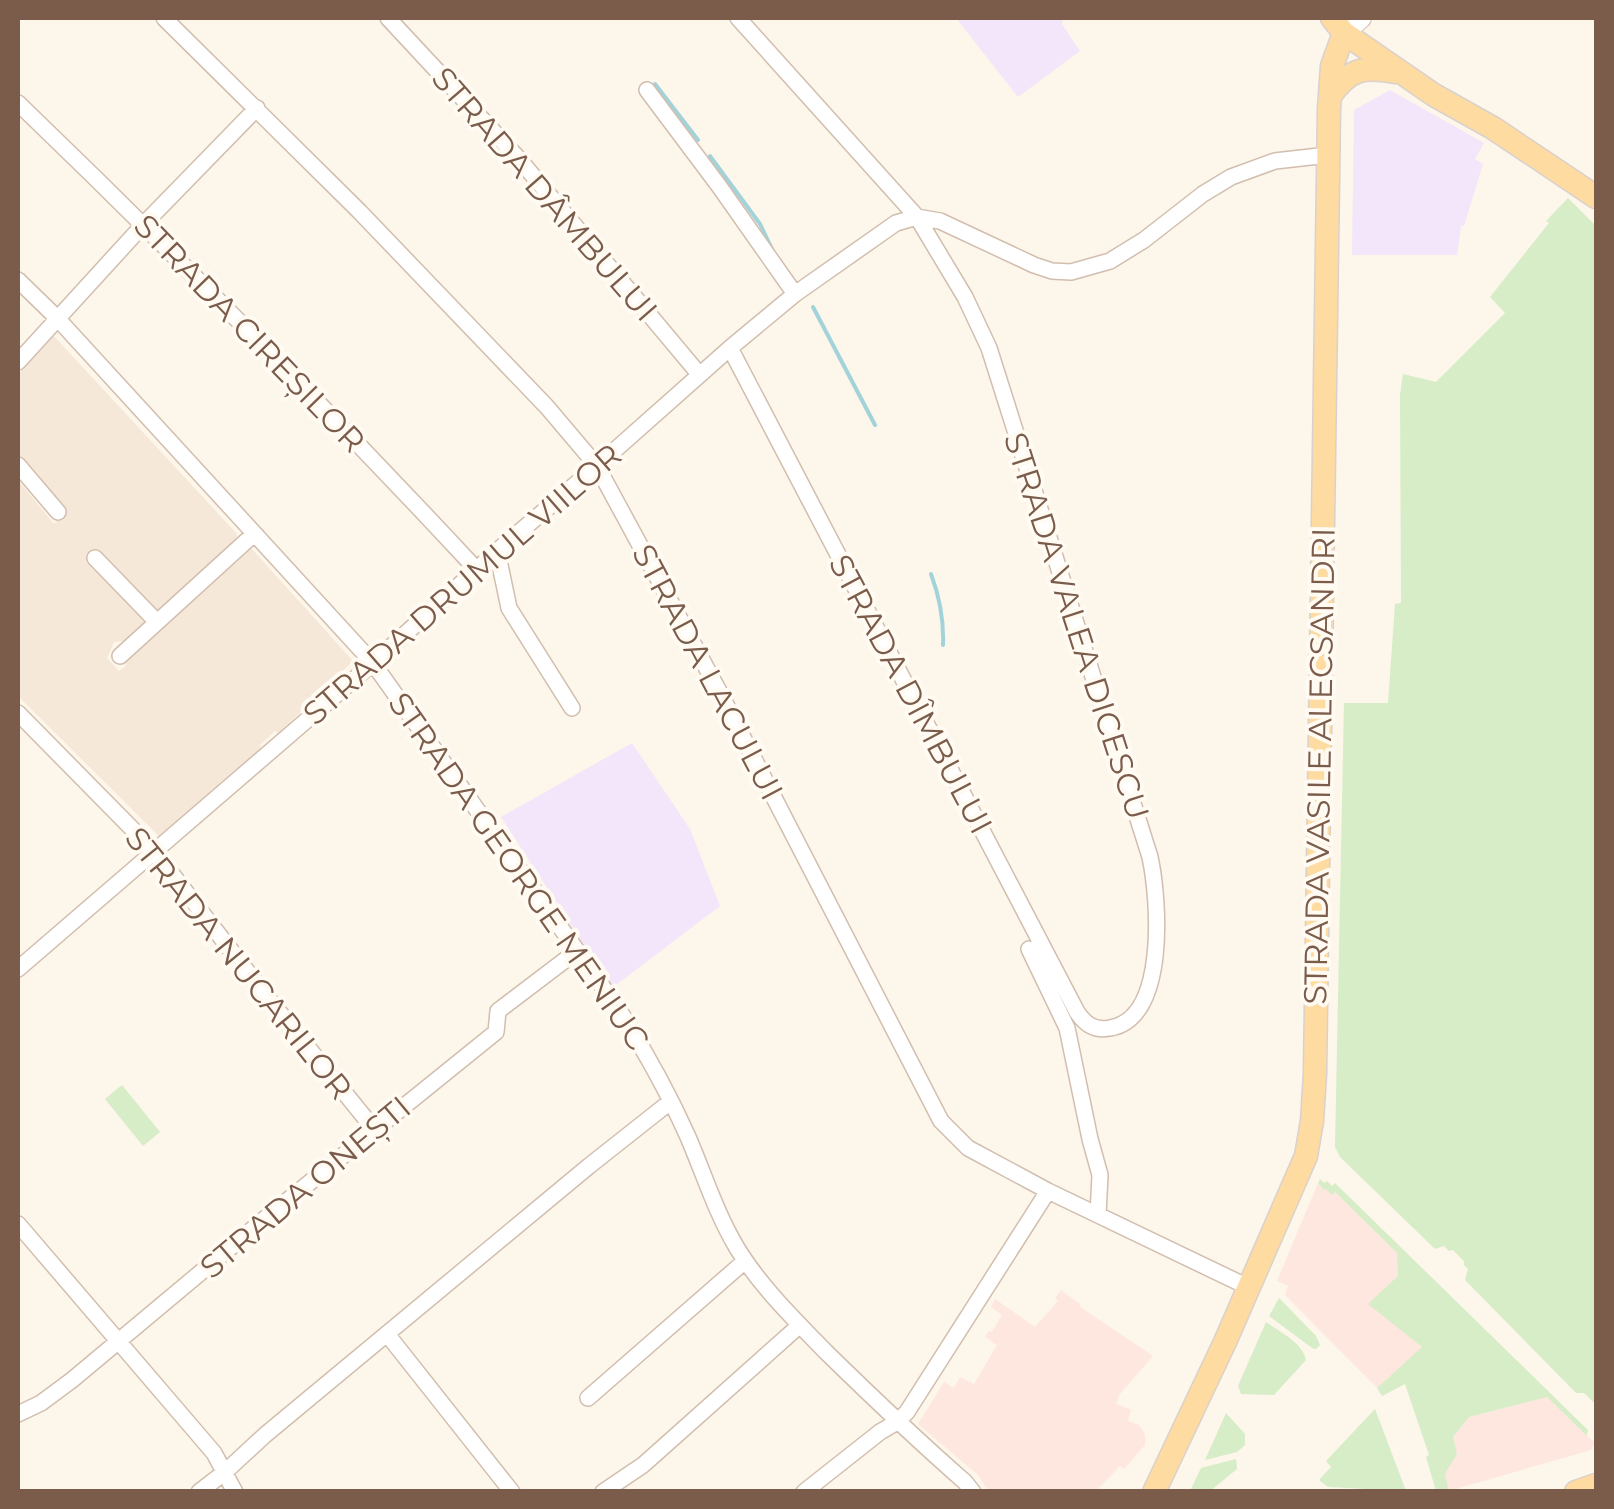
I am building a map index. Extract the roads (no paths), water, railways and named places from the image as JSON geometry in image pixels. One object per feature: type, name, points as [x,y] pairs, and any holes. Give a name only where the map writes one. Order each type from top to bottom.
[{"type":"main road","points":[[1346,23],[1434,95],[1493,128],[1596,197]]},
{"type":"main road","name":"STRADA VASILE ALECSANDRI","points":[[1154,1492],[1180,1442],[1306,1156],[1313,1106],[1328,156],[1332,66],[1346,23]]},
{"type":"main road","points":[[1330,96],[1339,83],[1358,70],[1404,74]]},
{"type":"main road","points":[[1167,1492],[1180,1442]]},
{"type":"main road","points":[[1576,1492],[1596,1485]]},
{"type":"street","name":"STRADA LACULUI","points":[[164,18],[257,108],[547,407],[597,466],[720,693],[941,1121],[968,1148],[1248,1287]]},
{"type":"street","name":"STRADA DÂMBULUI","points":[[388,18],[519,159],[700,374]]},
{"type":"street","name":"STRADA VALEA DICESCU","points":[[738,18],[917,217],[965,296],[989,348],[1156,881],[1157,932],[1151,979],[1134,1018],[1102,1030]]},
{"type":"street","points":[[648,90],[795,294]]},
{"type":"street","name":"STRADA CIREȘILOR","points":[[18,103],[144,224],[351,435],[476,570]]},
{"type":"street","points":[[18,362],[257,108]]},
{"type":"street","points":[[917,217],[940,221],[1034,266],[1071,272],[1110,261],[1231,177],[1275,161],[1328,156]]},
{"type":"street","name":"STRADA DRUMUL VIILOR","points":[[18,968],[373,663],[730,348],[795,294],[896,224],[917,217]]},
{"type":"street","name":"STRADA GEORGE MENIUC","points":[[18,280],[373,663],[640,1042],[688,1137],[727,1230],[746,1260],[800,1325],[973,1492]]},
{"type":"street","name":"STRADA DÎMBULUI","points":[[730,348],[1077,1012],[1084,1022],[1102,1030]]},
{"type":"street","points":[[18,465],[58,512]]},
{"type":"street","points":[[120,656],[254,534]]},
{"type":"street","points":[[496,551],[509,608],[572,708]]},
{"type":"street","points":[[95,558],[157,622]]},
{"type":"street","name":"STRADA NUCARILOR","points":[[18,713],[155,852],[374,1130]]},
{"type":"street","points":[[1029,949],[1068,1028],[1100,1175],[1098,1215]]},
{"type":"street","name":"STRADA ONEȘTI","points":[[18,1414],[41,1403],[120,1342],[496,1032],[498,1011],[578,951]]},
{"type":"street","points":[[199,1492],[670,1102]]},
{"type":"street","points":[[804,1492],[907,1412],[1048,1191]]},
{"type":"street","points":[[18,1224],[214,1452],[234,1492]]},
{"type":"street","points":[[588,1398],[746,1260]]},
{"type":"street","points":[[603,1492],[643,1465],[800,1325]]},
{"type":"street","points":[[386,1334],[512,1492]]},
{"type":"waterway","points":[[655,84],[698,140]]},
{"type":"waterway","points":[[710,156],[760,224],[773,251]]},
{"type":"waterway","points":[[813,307],[875,425]]},
{"type":"waterway","points":[[931,574],[941,609],[943,645]]}]
